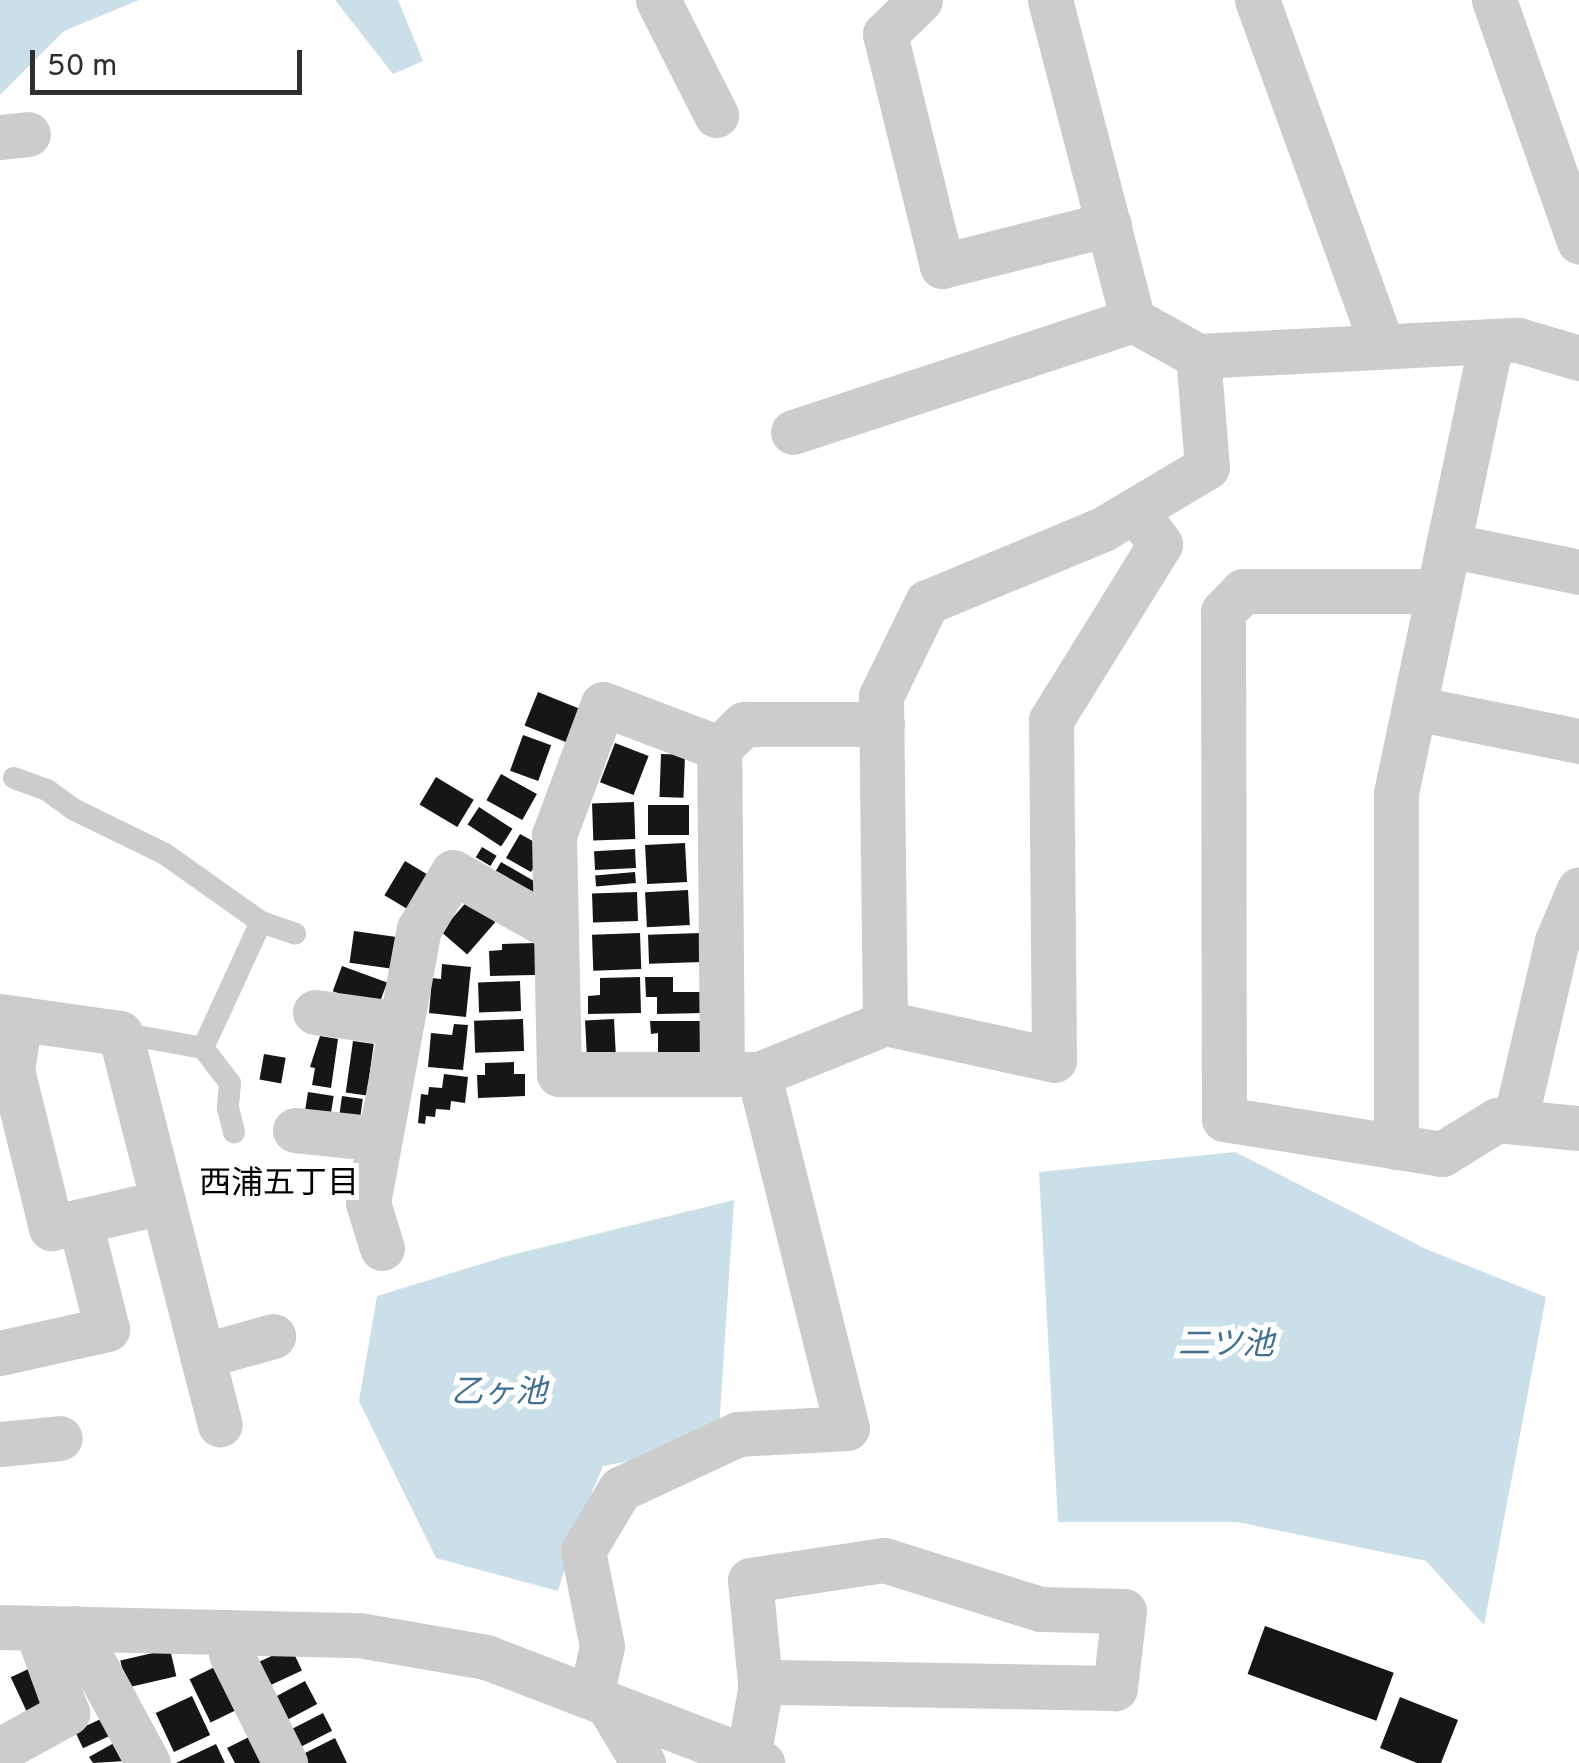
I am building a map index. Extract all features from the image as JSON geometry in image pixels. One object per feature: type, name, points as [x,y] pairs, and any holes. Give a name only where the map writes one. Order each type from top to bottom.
[{"type":"street","points":[[658,0],[716,115]]},
{"type":"street","points":[[920,0],[885,34],[942,266],[1108,224]]},
{"type":"street","points":[[1050,0],[1134,320],[1198,356],[1518,340],[1579,358]]},
{"type":"street","points":[[1257,0],[1382,345]]},
{"type":"street","points":[[1494,0],[1579,242]]},
{"type":"street","points":[[793,432],[1134,320]]},
{"type":"street","points":[[1396,1147],[1396,793],[1491,341]]},
{"type":"street","points":[[884,1023],[881,696],[927,602],[1103,529],[1206,467],[1198,356]]},
{"type":"street","points":[[719,748],[603,704],[554,836],[559,1074],[740,1074],[884,1023],[1054,1060],[1051,720],[1160,544],[1136,510]]},
{"type":"street","points":[[1448,545],[1579,572]]},
{"type":"street","points":[[1439,590],[1243,591],[1223,612],[1224,1119],[1442,1154],[1497,1120],[1579,1128]]},
{"type":"street","points":[[1414,708],[1579,741]]},
{"type":"street","points":[[643,1763],[599,1700],[602,1646],[584,1552],[620,1489],[738,1434],[847,1428],[740,1074],[719,748],[744,724],[882,724]]},
{"type":"street","points":[[382,1248],[368,1203],[419,929],[453,872],[556,930]]},
{"type":"street","points":[[1515,1121],[1568,942],[1579,889]]},
{"type":"street","points":[[315,1012],[401,1024]]},
{"type":"street","points":[[163,1202],[52,1228],[12,1070],[10,1017],[120,1033],[220,1424]]},
{"type":"street","points":[[295,1130],[380,1140]]},
{"type":"street","points":[[0,1353],[106,1330],[80,1222]]},
{"type":"street","points":[[202,1356],[273,1336]]},
{"type":"street","points":[[0,1444],[60,1438]]},
{"type":"street","points":[[37,1628],[360,1635],[468,1654],[755,1760],[760,1682],[750,1580],[884,1560],[1040,1609],[1124,1611],[1115,1688],[760,1682]]},
{"type":"street","points":[[0,1750],[67,1712],[37,1628]]},
{"type":"street","points":[[37,1628],[148,1763]]},
{"type":"street","points":[[228,1632],[231,1654],[285,1763]]},
{"type":"lane","points":[[14,778],[47,790],[76,810],[164,854],[261,922],[294,934]]},
{"type":"lane","points":[[203,1048],[261,922]]},
{"type":"lane","points":[[120,1033],[203,1048],[230,1083],[228,1108],[234,1132]]},
{"type":"water","points":[[0,0],[139,0],[64,31],[0,95]]},
{"type":"water","points":[[335,0],[398,0],[423,61],[393,74]]},
{"type":"water","name":"二ツ池","points":[[1235,1152],[1426,1249],[1546,1297],[1484,1625],[1426,1561],[1237,1522],[1058,1522],[1039,1172]]},
{"type":"water","name":"乙ヶ池","points":[[734,1200],[718,1444],[603,1466],[579,1523],[558,1591],[436,1558],[359,1401],[377,1296],[507,1256]]},
{"type":"building","points":[[538,692],[580,709],[566,742],[525,725]]},
{"type":"building","points":[[523,735],[551,745],[538,781],[510,771]]},
{"type":"building","points":[[615,743],[649,756],[634,795],[600,782]]},
{"type":"building","points":[[661,754],[685,755],[683,798],[659,797]]},
{"type":"building","points":[[501,774],[537,794],[522,820],[486,800]]},
{"type":"building","points":[[436,777],[474,800],[457,827],[420,804]]},
{"type":"building","points":[[634,802],[635,839],[593,840],[592,803]]},
{"type":"building","points":[[648,805],[689,805],[689,835],[648,835]]},
{"type":"building","points":[[479,807],[513,829],[501,846],[468,825]]},
{"type":"building","points":[[520,834],[540,845],[540,857],[531,872],[506,858]]},
{"type":"building","points":[[685,843],[687,882],[647,884],[645,845]]},
{"type":"building","points":[[482,847],[497,856],[490,866],[476,857]]},
{"type":"building","points":[[635,849],[636,868],[595,870],[594,851]]},
{"type":"building","points":[[405,861],[435,879],[414,913],[384,895]]},
{"type":"building","points":[[501,862],[539,884],[532,896],[494,874]]},
{"type":"building","points":[[635,872],[636,883],[596,886],[595,875]]},
{"type":"building","points":[[688,890],[690,925],[647,927],[645,892]]},
{"type":"building","points":[[637,892],[638,921],[593,923],[592,894]]},
{"type":"building","points":[[469,899],[495,922],[467,954],[441,931]]},
{"type":"building","points":[[354,931],[404,938],[399,970],[350,963]]},
{"type":"building","points":[[640,933],[641,969],[593,971],[592,935]]},
{"type":"building","points":[[701,933],[702,962],[649,964],[648,935]]},
{"type":"building","points":[[535,943],[536,975],[490,976],[489,951],[502,950],[502,944]]},
{"type":"building","points":[[442,964],[471,967],[466,1017],[429,1013],[432,978],[441,979]]},
{"type":"building","points":[[342,966],[387,982],[378,1008],[333,991]]},
{"type":"building","points":[[640,977],[641,1013],[588,1014],[588,996],[600,995],[600,978]]},
{"type":"building","points":[[645,977],[673,977],[673,992],[703,992],[703,1013],[657,1014],[657,997],[646,997]]},
{"type":"building","points":[[520,981],[521,1011],[479,1012],[478,982]]},
{"type":"building","points":[[523,1019],[524,1051],[475,1053],[474,1021]]},
{"type":"building","points":[[614,1019],[616,1055],[587,1056],[585,1021]]},
{"type":"building","points":[[650,1021],[709,1021],[709,1057],[658,1058],[658,1033],[651,1034]]},
{"type":"building","points":[[454,1024],[468,1025],[463,1070],[428,1067],[431,1033],[452,1035]]},
{"type":"building","points":[[320,1036],[338,1039],[331,1088],[312,1085],[315,1068],[310,1067]]},
{"type":"building","points":[[353,1041],[374,1044],[367,1095],[346,1092]]},
{"type":"building","points":[[264,1054],[286,1058],[281,1083],[259,1080]]},
{"type":"building","points":[[514,1062],[514,1074],[525,1074],[525,1096],[478,1098],[477,1075],[485,1075],[485,1063]]},
{"type":"building","points":[[444,1074],[468,1077],[465,1103],[451,1101],[450,1110],[436,1109],[435,1117],[426,1116],[425,1124],[418,1123],[421,1094],[428,1095],[429,1087],[442,1088]]},
{"type":"building","points":[[308,1092],[334,1096],[330,1117],[305,1113]]},
{"type":"building","points":[[342,1096],[363,1099],[360,1121],[339,1118]]},
{"type":"building","points":[[1265,1626],[1394,1673],[1376,1721],[1248,1674]]},
{"type":"building","points":[[291,1647],[302,1671],[268,1687],[257,1663]]},
{"type":"building","points":[[170,1649],[176,1676],[127,1688],[120,1660]]},
{"type":"building","points":[[221,1664],[242,1707],[211,1722],[190,1679]]},
{"type":"building","points":[[37,1665],[55,1704],[29,1716],[11,1677]]},
{"type":"building","points":[[305,1681],[317,1704],[288,1719],[276,1696]]},
{"type":"building","points":[[192,1696],[210,1735],[174,1752],[156,1713]]},
{"type":"building","points":[[1400,1697],[1458,1720],[1441,1763],[1417,1763],[1380,1748]]},
{"type":"building","points":[[323,1713],[332,1731],[301,1747],[292,1729]]},
{"type":"building","points":[[103,1718],[111,1735],[83,1748],[75,1731]]},
{"type":"building","points":[[251,1736],[264,1763],[235,1763],[227,1748]]},
{"type":"building","points":[[335,1738],[347,1763],[307,1763],[303,1754]]},
{"type":"building","points":[[114,1743],[125,1761],[93,1763],[89,1757]]},
{"type":"building","points":[[216,1744],[225,1763],[176,1763]]},
{"type":"district","name":"西浦五丁目","points":[[279,1185]]}]
